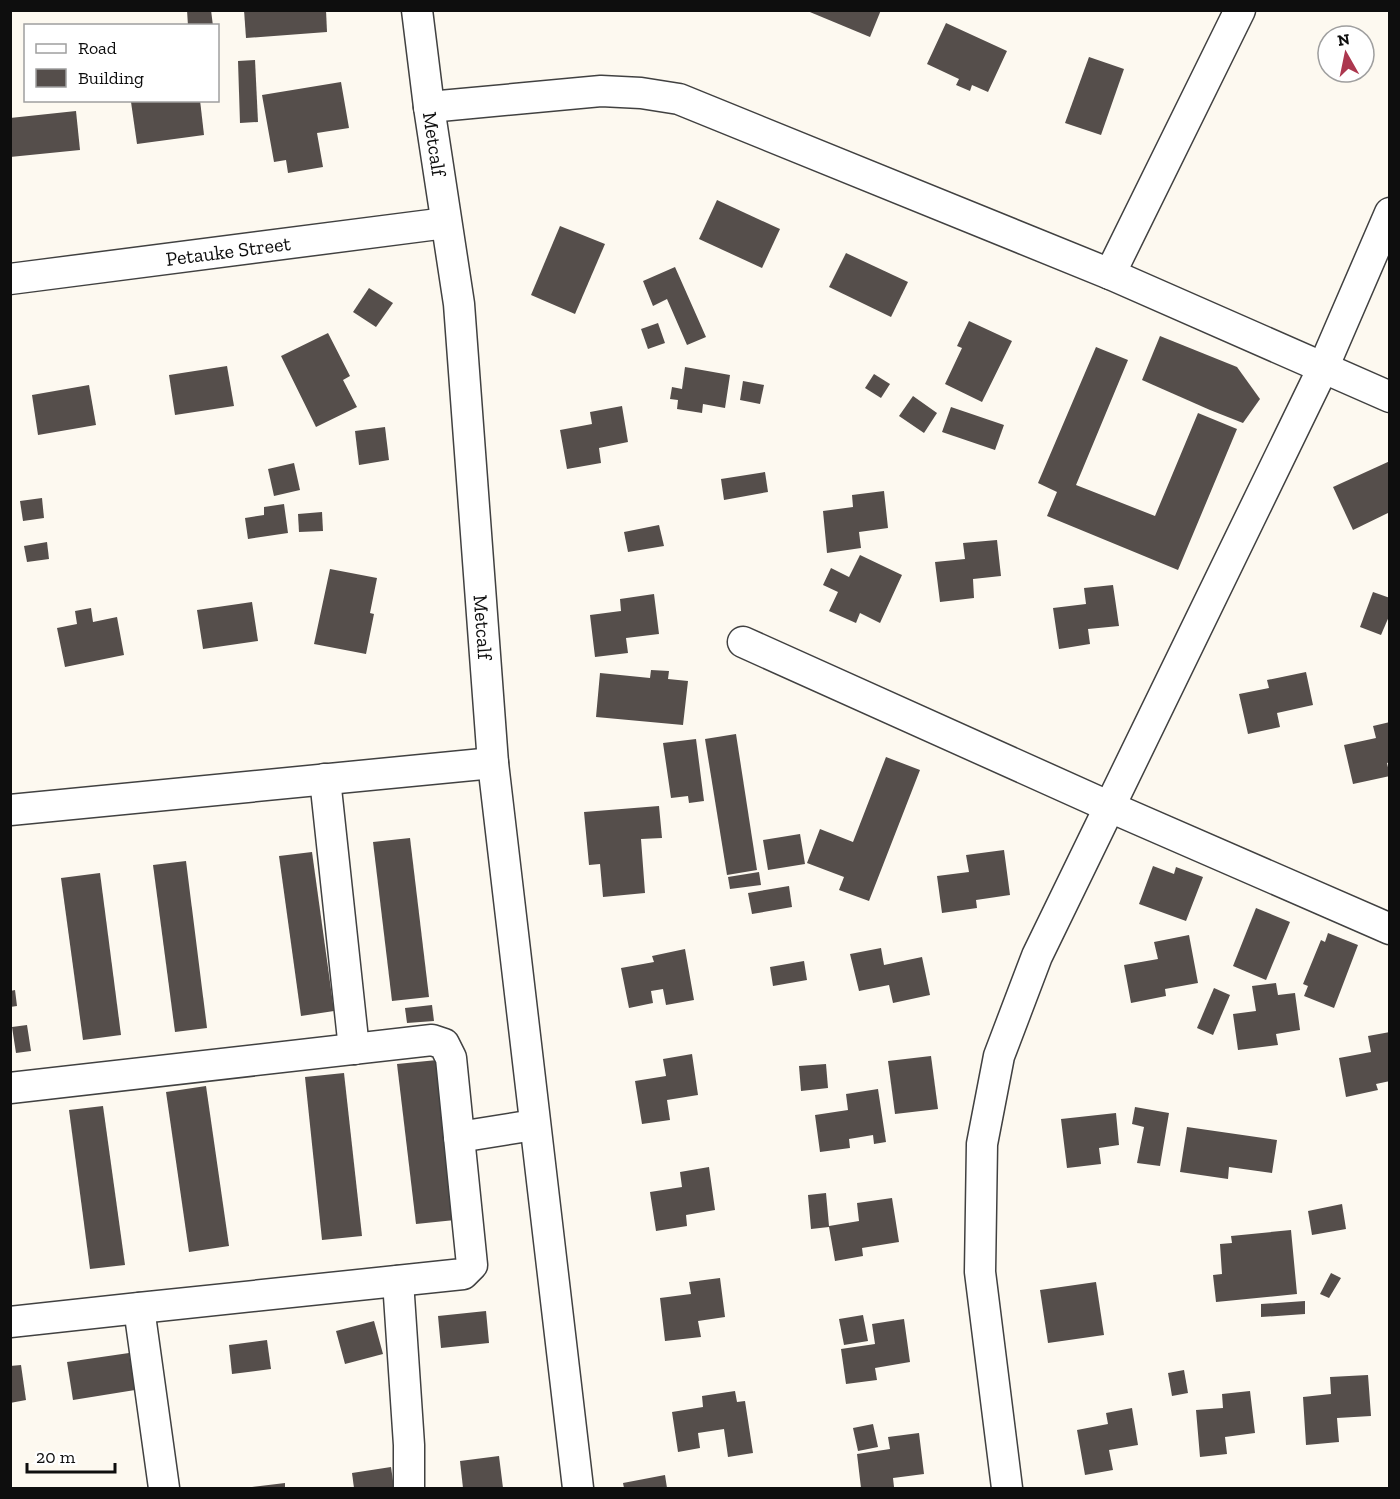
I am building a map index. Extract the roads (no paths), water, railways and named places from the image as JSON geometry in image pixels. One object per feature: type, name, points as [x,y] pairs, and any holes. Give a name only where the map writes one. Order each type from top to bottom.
[{"type":"street","name":"Metcalf","points":[[417,10],[429,107],[459,304],[493,763],[578,1488]]},
{"type":"street","points":[[1110,274],[1240,10]]},
{"type":"street","points":[[429,107],[601,91],[640,93],[679,99],[1110,274],[1389,397]]},
{"type":"street","points":[[1007,1488],[980,1272],[982,1144],[999,1056],[1037,956],[1323,368],[1389,213]]},
{"type":"street","name":"Petauke Street","points":[[10,279],[446,223]]},
{"type":"street","points":[[742,642],[1389,929]]},
{"type":"street","points":[[10,810],[493,763]]},
{"type":"street","points":[[325,779],[354,1049]]},
{"type":"street","points":[[10,1088],[432,1040],[444,1044],[451,1058],[472,1265],[463,1274],[10,1322]]},
{"type":"street","points":[[459,1137],[534,1125]]},
{"type":"street","points":[[398,1281],[409,1445],[409,1488]]},
{"type":"street","points":[[139,1308],[164,1488]]}]
